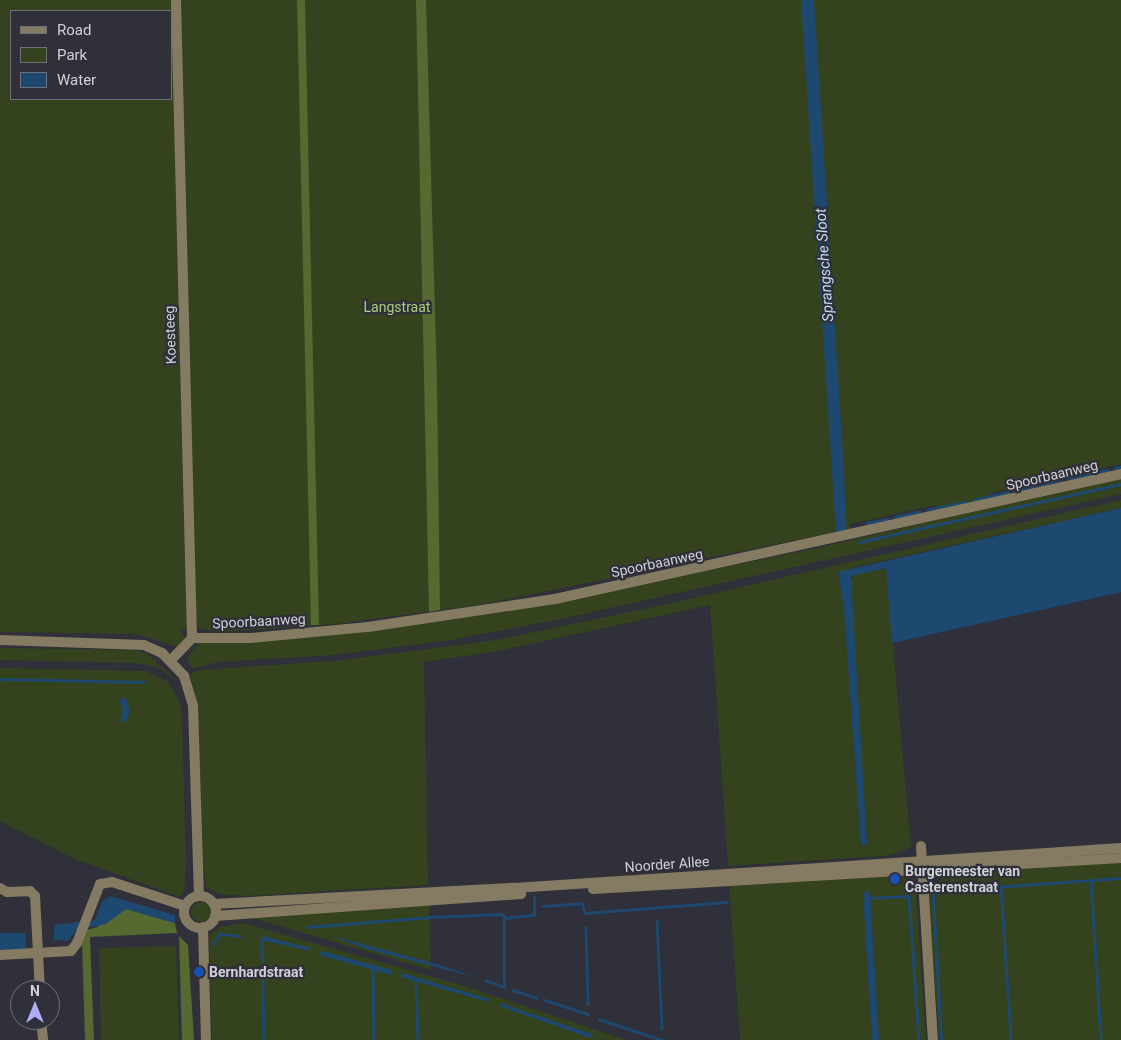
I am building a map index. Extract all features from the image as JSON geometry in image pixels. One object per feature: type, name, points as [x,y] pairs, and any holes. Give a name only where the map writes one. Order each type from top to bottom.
[{"type":"street","name":"Koesteeg","points":[[176,0],[192,638]]},
{"type":"street","name":"Spoorbaanweg","points":[[192,638],[251,638],[368,627],[555,599],[1121,474]]},
{"type":"street","points":[[170,660],[192,638]]},
{"type":"street","points":[[0,640],[129,643],[157,650],[170,660],[184,676],[193,706],[199,896]]},
{"type":"street","points":[[921,846],[933,1040]]},
{"type":"street","name":"Noorder Allee","points":[[923,866],[1121,848]]},
{"type":"street","name":"Noorder Allee","points":[[214,904],[697,880],[923,866],[1121,858]]},
{"type":"street","name":"Noorder Allee","points":[[215,916],[697,880]]},
{"type":"street","points":[[0,955],[71,951],[83,925],[96,888],[106,882],[186,906]]},
{"type":"street","points":[[0,888],[7,892],[30,892],[36,896],[39,980]]},
{"type":"street","points":[[203,927],[189,923],[186,906],[192,898],[199,896],[210,899],[214,904],[215,916],[203,927],[206,1040]]},
{"type":"green space","name":"Langstraat","points":[[0,0],[1121,0],[1121,464],[990,493],[990,500],[936,513],[935,505],[850,524],[850,529],[484,604],[335,624],[222,632],[196,628],[179,630],[187,639],[177,647],[137,634],[0,632]]},
{"type":"green space","points":[[297,0],[305,0],[319,625],[311,625]]},
{"type":"green space","points":[[416,0],[426,0],[437,382],[440,610],[429,612]]},
{"type":"green space","points":[[1121,477],[1121,494],[561,619],[451,640],[334,655],[218,662],[192,669],[187,658],[201,640],[284,639],[690,574],[808,550]]},
{"type":"green space","points":[[1121,500],[1121,508],[855,567],[838,574],[844,610],[861,846],[867,844],[850,580],[857,573],[886,568],[911,847],[905,850],[885,856],[728,866],[710,605],[498,651],[424,662],[428,885],[244,896],[220,894],[206,887],[202,854],[196,698],[190,675],[198,670],[335,661],[496,640],[667,604]]},
{"type":"green space","points":[[0,648],[133,650],[146,653],[179,682],[157,667],[135,663],[0,660]]},
{"type":"green space","points":[[0,668],[145,671],[167,681],[180,702],[182,716],[186,864],[184,892],[180,897],[75,859],[0,821]]},
{"type":"green space","points":[[1121,861],[1121,1040],[939,1040],[928,892],[940,880],[942,872]]},
{"type":"green space","points":[[903,875],[916,893],[926,1040],[879,1040],[870,892],[863,892],[872,1040],[740,1040],[729,885]]},
{"type":"green space","points":[[201,902],[208,905],[211,912],[208,919],[201,922],[194,919],[191,912],[194,905]]},
{"type":"green space","points":[[429,904],[431,970],[245,916]]},
{"type":"green space","points":[[126,909],[175,923],[177,933],[90,937],[94,1040],[85,1040],[82,943],[87,930],[97,927]]},
{"type":"green space","points":[[243,923],[461,985],[626,1040],[212,1040],[209,935],[220,927]]},
{"type":"green space","points":[[179,936],[188,945],[194,1040],[182,1040]]},
{"type":"green space","points":[[176,946],[179,1040],[101,1040],[99,948]]},
{"type":"water","name":"Sprangsche Sloot","points":[[801,0],[814,0],[844,471],[846,530],[836,532]]},
{"type":"water","points":[[1121,508],[1121,592],[892,643],[886,568],[851,576],[867,844],[861,846],[844,610],[838,572]]},
{"type":"water","points":[[126,698],[130,712],[126,722],[120,721],[123,709],[119,700]]},
{"type":"water","points":[[863,892],[870,892],[879,1040],[872,1040]]},
{"type":"water","points":[[110,896],[175,915],[175,923],[126,909],[106,924],[76,930],[68,941],[54,940],[54,925],[95,920],[102,902]]},
{"type":"water","points":[[0,933],[26,933],[26,949],[0,950]]},
{"type":"water","points":[[329,935],[436,964],[478,978],[367,949]]},
{"type":"water","points":[[263,936],[310,948],[310,951],[261,940]]},
{"type":"water","points":[[322,951],[392,970],[391,975],[319,955]]},
{"type":"water","points":[[402,973],[489,999],[488,1002],[401,977]]},
{"type":"water","points":[[500,1003],[592,1035],[590,1038],[499,1006]]},
{"type":"waterway","points":[[1115,468],[1121,467]]},
{"type":"waterway","points":[[1069,478],[1107,470]]},
{"type":"waterway","points":[[1019,489],[1060,480]]},
{"type":"waterway","points":[[859,542],[1121,484]]},
{"type":"waterway","points":[[974,500],[1008,492]]},
{"type":"waterway","points":[[927,510],[965,502]]},
{"type":"waterway","points":[[895,517],[919,512]]},
{"type":"waterway","points":[[867,523],[887,519]]},
{"type":"waterway","points":[[0,679],[144,682]]},
{"type":"waterway","points":[[941,1040],[933,895],[938,891],[1121,878]]},
{"type":"waterway","points":[[1091,880],[1101,1040]]},
{"type":"waterway","points":[[1001,886],[1011,1038]]},
{"type":"waterway","points":[[868,898],[909,896],[919,1040]]},
{"type":"waterway","points":[[486,980],[504,987],[504,918],[534,915],[534,897]]},
{"type":"waterway","points":[[543,906],[582,903],[585,913],[727,902]]},
{"type":"waterway","points":[[307,927],[431,917],[500,914],[505,916]]},
{"type":"waterway","points":[[657,921],[662,1028]]},
{"type":"waterway","points":[[586,927],[588,1004]]},
{"type":"waterway","points":[[213,944],[219,934],[240,936]]},
{"type":"waterway","points":[[262,939],[264,1040]]},
{"type":"waterway","points":[[373,968],[374,1040]]},
{"type":"waterway","points":[[416,979],[418,1040]]},
{"type":"waterway","points":[[513,990],[537,998]]},
{"type":"waterway","points":[[545,1000],[588,1014]]},
{"type":"waterway","points":[[599,1019],[662,1040]]},
{"type":"place","name":"Burgemeester van Casterenstraat","points":[[895,879]]},
{"type":"place","name":"Bernhardstraat","points":[[199,972]]}]
